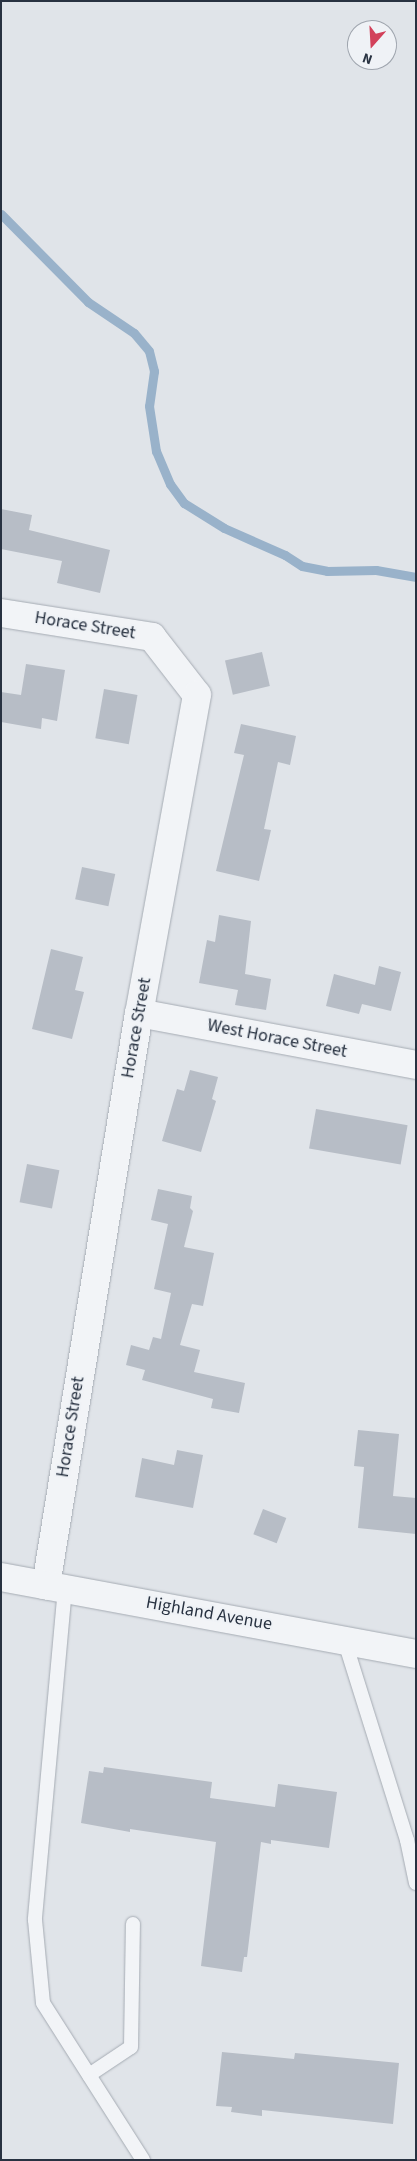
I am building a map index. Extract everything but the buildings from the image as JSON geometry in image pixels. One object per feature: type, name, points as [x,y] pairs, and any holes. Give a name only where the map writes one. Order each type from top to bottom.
[{"type":"street","name":"Horace Street","points":[[1,613],[152,637],[198,695],[138,1013],[56,1586]]},
{"type":"street","name":"West Horace Street","points":[[138,1013],[416,1065]]},
{"type":"street","name":"Highland Avenue","points":[[1,1576],[416,1654]]},
{"type":"lane","points":[[56,1586],[35,1920],[43,2003],[143,2160]]},
{"type":"lane","points":[[344,1639],[407,1840],[416,1883]]},
{"type":"lane","points":[[89,2075],[131,2047],[133,1924]]},
{"type":"waterway","points":[[1,214],[88,302],[134,333],[149,351],[154,371],[149,406],[156,451],[170,484],[184,503],[224,528],[285,555],[302,566],[327,571],[376,570],[416,577]]}]
